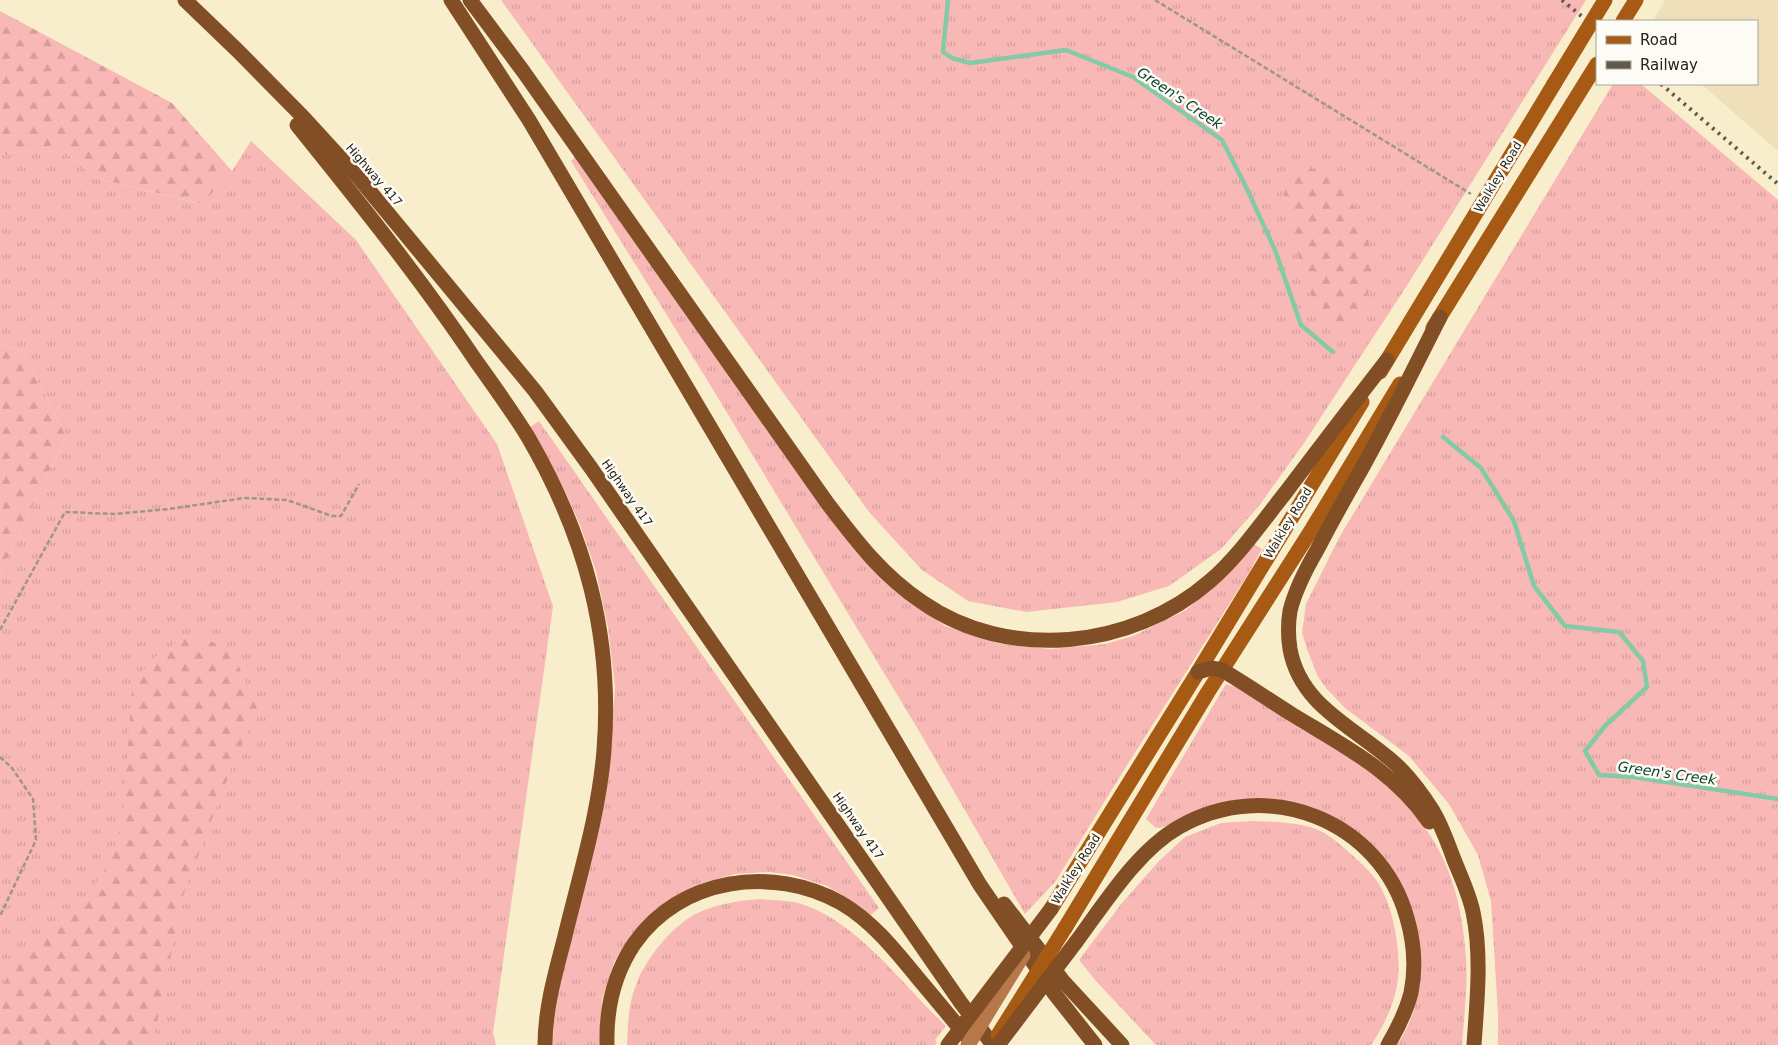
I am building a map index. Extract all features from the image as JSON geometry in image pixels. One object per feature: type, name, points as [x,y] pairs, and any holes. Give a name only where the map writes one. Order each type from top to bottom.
[{"type":"highway","name":"Highway 417","points":[[185,0],[304,118],[358,177],[546,406],[722,655],[956,995],[993,1045]]},
{"type":"highway","points":[[451,0],[529,120],[990,901],[1054,993],[1095,1045]]},
{"type":"highway","points":[[470,0],[523,71],[860,547],[906,591],[924,604],[961,623],[999,635],[1038,640],[1073,640],[1123,630],[1172,608],[1211,581],[1241,548],[1387,360]]},
{"type":"highway","points":[[238,51],[403,258],[450,321],[527,435],[553,484],[582,552],[598,615],[604,655],[606,695],[604,750],[593,822],[552,987],[545,1032],[545,1045]]},
{"type":"highway","points":[[1440,317],[1369,456],[1307,568],[1290,611],[1289,627],[1292,657],[1304,686],[1326,711],[1404,771],[1434,813],[1446,834],[1473,910],[1477,934],[1478,994],[1474,1045]]},
{"type":"highway","points":[[1198,672],[1211,668],[1222,670],[1385,774],[1421,810],[1453,856]]},
{"type":"highway","points":[[998,1045],[1148,851],[1179,827],[1214,812],[1235,806],[1274,806],[1310,814],[1331,823],[1348,834],[1380,863],[1397,891],[1407,915],[1414,953],[1411,991],[1405,1012],[1388,1045]]},
{"type":"highway","points":[[940,819],[1063,981],[1122,1045]]},
{"type":"highway","points":[[606,1045],[608,1014],[615,984],[634,944],[648,928],[682,900],[699,892],[719,886],[765,881],[806,888],[843,904],[860,916],[895,951],[974,1045]]},
{"type":"highway","points":[[948,1045],[1051,909]]},
{"type":"main road","name":"Walkley Road","points":[[968,1045],[1198,672],[1605,0]]},
{"type":"main road","points":[[1624,20],[1636,0]]},
{"type":"main road","name":"Walkley Road","points":[[993,1045],[1222,670],[1312,529],[1440,317],[1596,66]]},
{"type":"path","points":[[1155,0],[1484,201]]},
{"type":"path","points":[[0,630],[65,512],[114,514],[169,509],[244,498],[287,500],[332,516],[341,516],[359,484]]},
{"type":"path","points":[[0,757],[12,768],[33,799],[36,840],[0,916]]},
{"type":"shaded area","points":[[1665,0],[1778,0],[1778,151],[1702,85],[1758,85],[1758,20],[1654,20]]},
{"type":"green space","points":[[501,0],[1586,0],[1406,287],[1304,443],[1259,506],[1221,549],[1169,586],[1117,602],[1026,612],[968,601],[922,570],[869,512]]},
{"type":"green space","points":[[0,11],[172,103],[232,171],[202,204],[96,178],[57,145],[0,155]]},
{"type":"green space","points":[[1612,85],[1642,85],[1778,200],[1778,1045],[1498,1045],[1498,1014],[1491,901],[1478,855],[1449,804],[1409,756],[1345,708],[1326,688],[1318,677],[1302,633],[1306,604],[1340,536]]},
{"type":"green space","points":[[251,141],[356,240],[497,444],[553,606],[493,1033],[496,1045],[0,1045],[0,574],[66,436],[23,351],[0,344],[0,155],[57,145],[96,178],[201,204],[232,171]]},
{"type":"green space","points":[[575,157],[851,545],[894,590],[945,626],[1001,644],[1051,649],[1105,644],[1133,636],[1186,610],[1237,565],[1254,544],[1262,549],[1247,576],[1055,882],[1025,914],[919,731],[706,378],[571,161]]},
{"type":"green space","points":[[1292,158],[1341,184],[1364,223],[1375,269],[1365,302],[1349,324],[1328,320],[1305,285],[1284,194]]},
{"type":"green space","points":[[0,344],[23,351],[66,436],[0,574]]},
{"type":"green space","points":[[539,421],[879,908],[870,916],[847,898],[827,886],[793,875],[769,872],[735,874],[699,884],[672,898],[630,938],[614,962],[602,1000],[599,1045],[553,1045],[554,1014],[609,769],[615,687],[608,628],[596,571],[580,525],[565,491],[529,428]]},
{"type":"green space","points":[[202,636],[233,653],[258,711],[231,769],[183,896],[156,1028],[149,1045],[0,1045],[0,991],[11,972],[75,912],[111,861],[123,818],[132,686],[151,660],[180,640]]},
{"type":"green space","points":[[1226,684],[1241,689],[1371,771],[1412,811],[1428,831],[1450,875],[1458,900],[1463,927],[1466,957],[1466,1001],[1462,1045],[1397,1045],[1409,1024],[1418,990],[1419,954],[1415,925],[1407,898],[1395,874],[1359,834],[1336,819],[1310,808],[1279,800],[1232,802],[1217,805],[1160,828],[1155,827],[1146,819]]},
{"type":"green space","points":[[1254,821],[1295,824],[1311,827],[1322,832],[1336,841],[1360,862],[1380,886],[1394,923],[1399,965],[1394,997],[1389,1012],[1371,1045],[1156,1045],[1079,960],[1122,903],[1159,861],[1185,837],[1221,823]]},
{"type":"green space","points":[[760,899],[794,902],[816,910],[837,922],[857,937],[946,1026],[935,1040],[937,1043],[935,1045],[627,1045],[633,992],[640,975],[653,953],[671,933],[690,917],[707,909],[722,904]]},
{"type":"waterway","name":"Green's Creek","points":[[948,0],[943,52],[952,58],[970,63],[1066,50],[1133,77],[1222,140],[1275,250],[1301,325],[1333,352]]},
{"type":"waterway","name":"Green's Creek","points":[[1443,437],[1481,468],[1514,521],[1534,586],[1565,626],[1619,632],[1643,661],[1647,687],[1605,726],[1585,751],[1599,775],[1634,777],[1778,799]]},
{"type":"railway","points":[[1562,0],[1596,28]]},
{"type":"railway","points":[[1662,85],[1778,184]]}]
